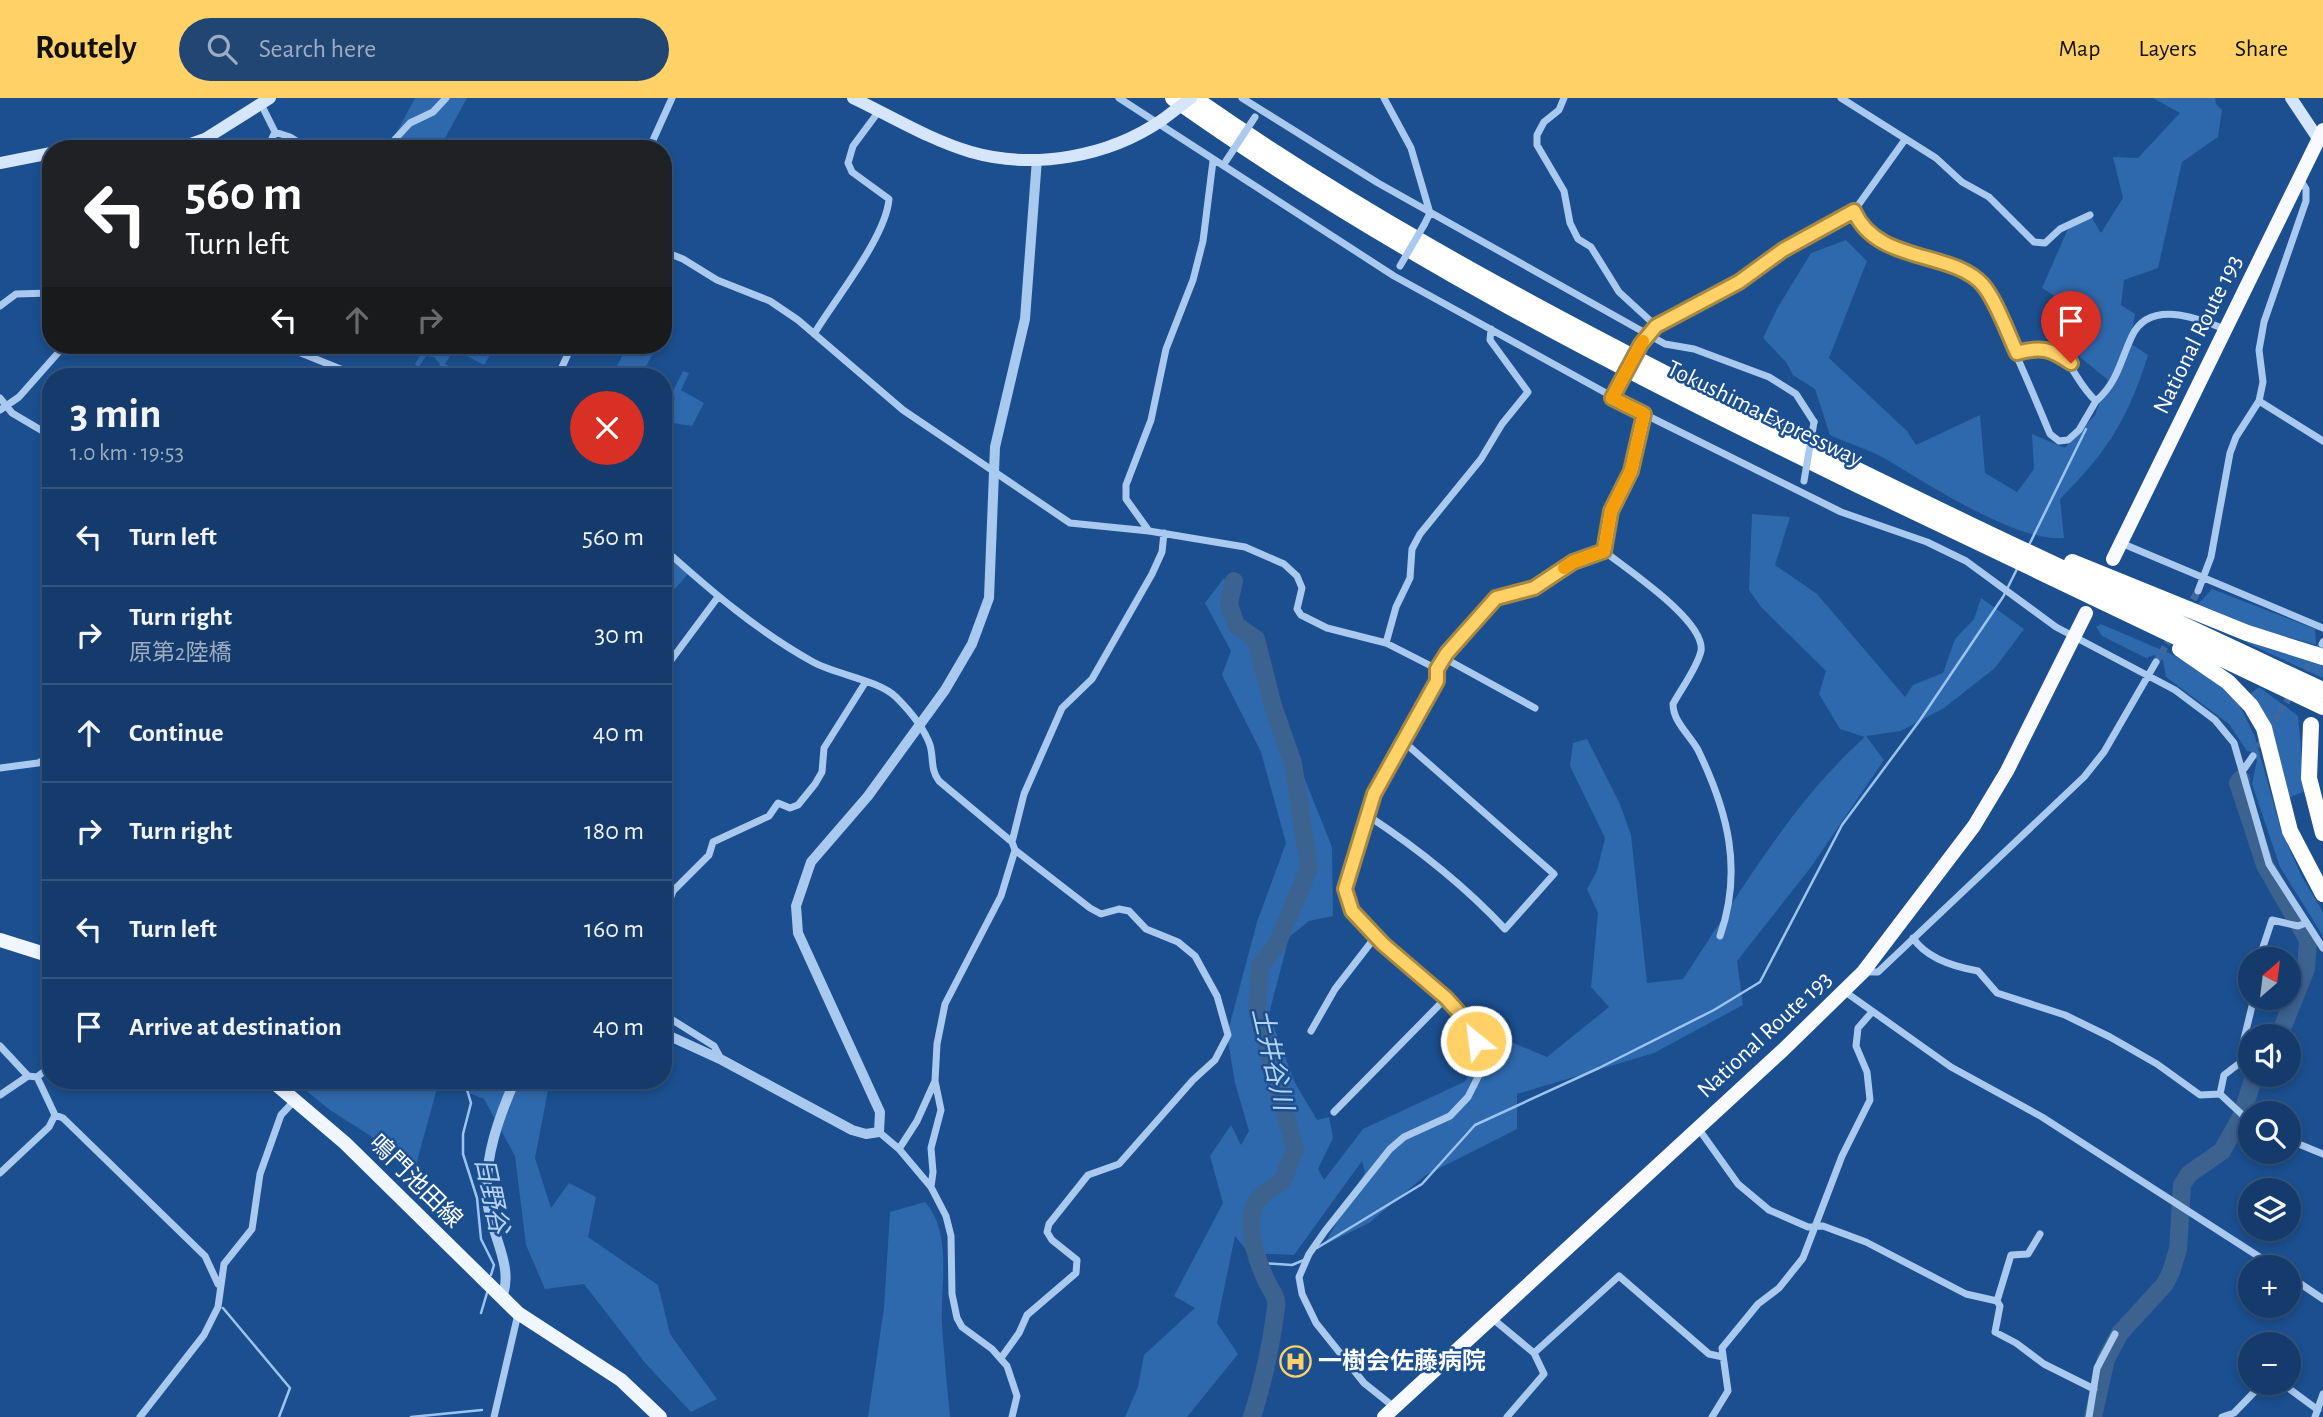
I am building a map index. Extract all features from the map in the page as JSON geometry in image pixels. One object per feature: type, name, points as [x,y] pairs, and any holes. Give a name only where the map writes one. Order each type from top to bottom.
[{"type":"highway","name":"Tokushima Expressway","points":[[1172,98],[1318,195],[1555,334],[2030,568],[2323,707]]},
{"type":"highway","name":"Tokushima Expressway","points":[[1192,98],[1324,184],[1562,321],[1936,509],[2323,690]]},
{"type":"highway","name":"National Route 193","points":[[2113,559],[2224,329],[2299,178],[2322,138]]},
{"type":"highway","points":[[1936,509],[2247,633],[2323,648]]},
{"type":"highway","points":[[2030,568],[2194,657],[2228,682],[2251,706],[2264,728],[2290,831],[2323,894]]},
{"type":"highway","name":"National Route 193","points":[[1389,1412],[1493,1319],[1863,972],[1975,826],[2007,771],[2086,613]]},
{"type":"highway","points":[[2311,725],[2309,778],[2323,833]]},
{"type":"main road","points":[[853,98],[971,152],[1037,159],[1098,150],[1135,137],[1192,98]]},
{"type":"main road","points":[[2291,98],[2322,138]]},
{"type":"main road","points":[[202,140],[266,101]]},
{"type":"main road","points":[[0,163],[42,155]]},
{"type":"main road","points":[[0,940],[42,953]]},
{"type":"main road","name":"鳴門池田線","points":[[282,1089],[345,1143],[518,1313],[621,1380],[660,1417]]},
{"type":"street","points":[[394,140],[410,123],[433,112],[446,98]]},
{"type":"street","points":[[653,140],[672,98]]},
{"type":"street","points":[[1119,98],[1394,276],[1644,414],[1841,512],[1927,542],[1966,561],[2056,627],[2149,675],[2215,720],[2234,743],[2244,769],[2256,826],[2270,864],[2302,925],[2323,948]]},
{"type":"street","points":[[1242,98],[1257,114],[1648,334],[1675,348],[1694,349],[1769,377],[1796,394],[1814,422],[1801,492]]},
{"type":"street","points":[[1384,98],[1411,148],[1430,213],[1394,276]]},
{"type":"street","points":[[1564,98],[1537,135],[1540,152],[1564,191],[1570,223],[1578,239],[1591,247],[1619,292],[1656,326]]},
{"type":"street","points":[[1841,98],[1904,141],[1936,158],[1962,182],[1989,197],[2034,242],[2045,243],[2060,229],[2090,215]]},
{"type":"street","points":[[266,101],[275,132],[271,140]]},
{"type":"street","points":[[814,334],[871,246],[888,210],[889,199],[852,172],[848,163],[853,146],[879,110]]},
{"type":"street","points":[[1224,164],[1257,114]]},
{"type":"street","points":[[275,132],[296,140]]},
{"type":"street","points":[[1612,398],[1641,344],[1656,326],[1749,276],[1783,250],[1854,211],[1904,141]]},
{"type":"street","points":[[879,1132],[880,1112],[798,933],[796,906],[811,862],[868,796],[920,726],[972,644],[989,598],[993,474],[1002,413],[1025,319],[1037,159]]},
{"type":"street","points":[[1149,531],[1126,499],[1126,485],[1151,419],[1166,349],[1203,241],[1213,161]]},
{"type":"street","points":[[2198,591],[2213,546],[2230,453],[2259,401],[2263,382],[2259,350],[2264,322],[2306,201],[2306,189],[2299,178]]},
{"type":"street","points":[[1854,211],[1858,219],[1880,241],[1966,274],[1983,285],[2017,353],[2050,434],[2059,441],[2068,440],[2079,430],[2096,401],[2111,388],[2133,334],[2155,315],[2168,313],[2224,329]]},
{"type":"street","points":[[672,256],[728,285],[770,301],[814,334],[903,410],[993,474],[1070,523],[1164,533],[1245,547],[1284,564],[1297,576],[1302,588],[1297,609],[1301,615],[1327,628],[1386,643],[1437,669]]},
{"type":"street","points":[[0,306],[16,293],[42,293]]},
{"type":"street","points":[[1386,643],[1395,607],[1410,578],[1412,549],[1420,534],[1480,459],[1502,424],[1528,392],[1490,340],[1491,329]]},
{"type":"street","points":[[2017,353],[2037,347],[2053,351],[2071,363],[2083,389],[2096,401]]},
{"type":"street","points":[[45,368],[57,354]]},
{"type":"street","points":[[303,354],[338,368]]},
{"type":"street","points":[[3,408],[19,397],[42,371]]},
{"type":"street","points":[[0,398],[3,408],[42,431]]},
{"type":"street","points":[[2259,401],[2323,441]]},
{"type":"street","points":[[1604,551],[1611,511],[1631,471],[1644,414]]},
{"type":"street","points":[[930,1186],[933,1172],[931,1148],[941,1110],[935,1081],[937,1044],[945,1004],[1001,896],[1024,794],[1062,708],[1092,679],[1152,574],[1162,552],[1164,533]]},
{"type":"street","points":[[2120,543],[2203,575],[2323,628]]},
{"type":"street","points":[[1389,1412],[1316,1323],[1302,1294],[1299,1277],[1309,1254],[1390,1149],[1404,1137],[1437,1125],[1468,1097],[1478,1077],[1472,1027],[1446,998],[1352,911],[1345,889],[1374,794],[1437,681],[1437,669],[1467,626],[1496,598],[1534,588],[1573,562],[1604,551]]},
{"type":"street","points":[[1604,551],[1679,611],[1700,637],[1701,651],[1673,704],[1673,713],[1696,747],[1710,777],[1728,836],[1733,863],[1732,897],[1720,936]]},
{"type":"street","points":[[672,556],[718,597],[767,634],[811,661],[889,691],[920,726],[929,745],[933,773],[939,781],[1090,908],[1101,914],[1119,909],[1129,911],[1146,929],[1178,942],[1195,956],[1217,996],[1228,1035],[1215,1060],[1193,1080],[1119,1164],[1088,1175],[1049,1224],[1047,1232],[1052,1240],[1077,1260],[1076,1273],[1027,1315],[1019,1333],[1001,1358]]},
{"type":"street","points":[[672,659],[718,597]]},
{"type":"street","points":[[1444,658],[1535,708]]},
{"type":"street","points":[[1863,972],[1878,972],[2084,777],[2104,752],[2156,663]]},
{"type":"street","points":[[672,894],[709,855],[713,842],[769,816],[778,803],[790,808],[797,805],[822,772],[824,748],[865,683]]},
{"type":"street","points":[[1367,815],[1408,843],[1470,892],[1505,929],[1554,874],[1404,742]]},
{"type":"street","points":[[2244,769],[2253,756]]},
{"type":"street","points":[[0,768],[42,761]]},
{"type":"street","points":[[2263,947],[2272,920],[2302,925]]},
{"type":"street","points":[[1311,1031],[1335,989],[1376,936]]},
{"type":"street","points":[[1913,938],[1918,945],[1955,967],[1978,971],[1997,993],[2065,1015],[2110,1037],[2200,1095],[2220,1094],[2238,1110]]},
{"type":"street","points":[[1844,991],[1951,1067],[2042,1117],[2257,1255]]},
{"type":"street","points":[[1334,1112],[1446,998]]},
{"type":"street","points":[[2220,1094],[2224,1075],[2245,1059],[2242,1047],[2251,1010]]},
{"type":"street","points":[[1712,1417],[1728,1391],[1722,1348],[1758,1304],[1790,1277],[1803,1258],[1842,1156],[1870,1100],[1867,1072],[1856,1046],[1858,1028],[1872,1013]]},
{"type":"street","points":[[672,1020],[714,1046],[722,1060]]},
{"type":"street","points":[[672,1037],[722,1060],[852,1130],[866,1134],[879,1132],[899,1149],[930,1186],[946,1216],[951,1236],[952,1294],[957,1318],[962,1327],[1001,1358],[1015,1385],[1017,1396],[1012,1417]]},
{"type":"street","points":[[0,1046],[28,1076]]},
{"type":"street","points":[[0,1095],[28,1076],[37,1077],[42,1073]]},
{"type":"street","points":[[37,1077],[42,1088]]},
{"type":"street","points":[[899,1149],[917,1121],[935,1081]]},
{"type":"street","points":[[43,1089],[55,1115],[63,1118],[205,1256],[219,1286]]},
{"type":"street","points":[[502,1297],[506,1287],[506,1271],[487,1200],[487,1177],[490,1149],[512,1089]]},
{"type":"street","points":[[140,1417],[204,1335],[218,1307],[224,1264],[251,1229],[260,1174],[281,1115],[295,1100]]},
{"type":"street","points":[[0,1173],[49,1127],[55,1115]]},
{"type":"street","points":[[1698,1128],[1738,1184],[1769,1210],[1866,1242],[1966,1294],[1997,1301]]},
{"type":"street","points":[[2301,1145],[2323,1154]]},
{"type":"street","points":[[2040,1234],[2028,1254],[2011,1255],[1997,1301],[2000,1306],[1995,1332],[1997,1336],[2016,1343],[2044,1364],[2094,1389]]},
{"type":"street","points":[[1534,1353],[1619,1276],[1709,1354],[1723,1357]]},
{"type":"street","points":[[2301,1284],[2323,1298]]},
{"type":"street","points":[[494,1417],[518,1313]]},
{"type":"street","points":[[1493,1319],[1534,1353],[1545,1370],[1507,1417]]},
{"type":"street","points":[[2089,1417],[2097,1368],[2115,1334]]},
{"type":"street","points":[[2295,1395],[2316,1413],[2323,1394]]},
{"type":"street","points":[[2222,1417],[2234,1413],[2251,1395]]},
{"type":"shaded area","points":[[415,98],[467,98],[444,140],[393,140]]},
{"type":"shaded area","points":[[2153,98],[2215,98],[2216,104],[2222,110],[2218,137],[2182,162],[2158,268],[2124,280],[2121,305],[2135,314],[2130,343],[2148,355],[2133,398],[2115,433],[2077,482],[2060,499],[2064,538],[2045,537],[1999,522],[1882,457],[1830,435],[1815,389],[1793,375],[1786,362],[1763,338],[1811,253],[1846,240],[1867,261],[1829,358],[1907,431],[1916,445],[1980,415],[1985,473],[2017,492],[2034,469],[2032,434],[2065,448],[2095,415],[2108,380],[2075,353],[2080,312],[2042,288],[2071,222],[2092,218],[2101,233],[2123,198],[2113,157],[2138,158],[2180,113]]},
{"type":"shaded area","points":[[421,354],[451,354],[445,364],[453,368],[438,368],[440,364],[434,357],[426,356],[418,368],[415,364]]},
{"type":"shaded area","points":[[463,354],[491,354],[484,365]]},
{"type":"shaded area","points":[[623,354],[653,354],[645,368],[617,366]]},
{"type":"shaded area","points":[[683,371],[689,373],[681,390],[704,403],[692,426],[672,424],[672,404],[675,398],[672,393]]},
{"type":"shaded area","points":[[1752,514],[1790,517],[1775,565],[1817,594],[1905,697],[1913,685],[1943,673],[1955,639],[1974,619],[1981,598],[2024,629],[1995,668],[1944,708],[1901,731],[1866,736],[1884,760],[1811,867],[1737,961],[1743,1005],[1654,1053],[1517,1094],[1517,1129],[1426,1175],[1369,1223],[1324,1245],[1365,1172],[1362,1161],[1294,1255],[1249,1253],[1235,1236],[1217,1323],[1238,1354],[1187,1417],[1125,1417],[1138,1387],[1144,1355],[1195,1308],[1174,1296],[1223,1203],[1210,1156],[1231,1125],[1241,1145],[1249,1131],[1235,1083],[1227,1035],[1257,922],[1286,843],[1261,752],[1222,675],[1231,651],[1205,603],[1224,578],[1332,847],[1333,916],[1309,921],[1289,937],[1269,1014],[1295,1083],[1317,1120],[1329,1117],[1333,1138],[1318,1169],[1324,1180],[1363,1129],[1464,1082],[1497,1036],[1547,1057],[1609,1007],[1591,987],[1598,913],[1587,889],[1597,871],[1605,838],[1570,766],[1573,743],[1587,739],[1620,804],[1631,835],[1647,983],[1683,979],[1789,821],[1838,763],[1865,737],[1840,729],[1819,694],[1826,671],[1761,607],[1749,590]]},
{"type":"shaded area","points":[[672,561],[688,574],[672,592]]},
{"type":"shaded area","points":[[2212,589],[2315,629],[2316,645],[2256,628],[2198,604]]},
{"type":"shaded area","points":[[2101,624],[2171,654],[2207,674],[2238,702],[2255,737],[2281,830],[2302,877],[2323,912],[2323,936],[2280,867],[2252,784],[2257,760],[2252,752],[2247,751],[2229,724],[2166,677],[2163,660],[2154,655],[2146,658],[2102,636],[2096,627]]},
{"type":"shaded area","points":[[2249,640],[2323,661],[2323,678],[2247,643]]},
{"type":"shaded area","points":[[2259,687],[2298,716],[2305,791],[2288,798],[2274,744],[2248,695]]},
{"type":"shaded area","points":[[304,1089],[437,1089],[416,1165],[330,1110]]},
{"type":"shaded area","points":[[459,1089],[548,1089],[535,1158],[551,1208],[569,1183],[596,1197],[588,1237],[658,1285],[670,1334],[717,1399],[691,1412],[646,1364],[584,1284],[545,1289],[526,1245],[515,1156],[484,1099]]},
{"type":"shaded area","points":[[925,1202],[934,1215],[942,1244],[942,1324],[950,1417],[868,1417],[884,1308],[890,1212]]},
{"type":"waterway","points":[[2029,545],[2086,429]]},
{"type":"waterway","points":[[1317,1248],[1422,1184],[1475,1125],[1599,1068],[1714,1010],[1760,982],[1842,825],[1920,720],[2003,597],[2018,567]]},
{"type":"waterway","name":"土井谷川","points":[[1234,581],[1229,604],[1236,625],[1256,639],[1273,706],[1293,763],[1309,868],[1277,944],[1260,966],[1257,1010],[1295,1149],[1282,1182],[1259,1198],[1252,1215],[1252,1235],[1257,1256],[1276,1304],[1267,1363],[1252,1417]]},
{"type":"waterway","points":[[2241,779],[2238,783],[2265,865],[2308,940],[2306,969],[2284,1024]]},
{"type":"waterway","points":[[2093,1417],[2106,1359],[2120,1333],[2165,1284],[2171,1272],[2178,1249],[2182,1185],[2189,1174],[2222,1151],[2240,1119],[2251,1087]]},
{"type":"waterway","name":"日野谷","points":[[467,1089],[471,1103],[463,1134],[463,1154],[477,1198],[481,1239],[494,1265],[491,1275]]},
{"type":"waterway","points":[[1261,1263],[1292,1265],[1304,1260]]},
{"type":"waterway","name":"日野谷","points":[[481,1313],[487,1293]]},
{"type":"waterway","points":[[223,1308],[290,1388],[279,1417]]},
{"type":"waterway","points":[[411,1417],[482,1410]]},
{"type":"tunnel","points":[[2188,609],[2198,591]]},
{"type":"tunnel","points":[[2156,662],[2173,634]]},
{"type":"tunnel","points":[[2300,679],[2322,644]]},
{"type":"tunnel","points":[[2253,756],[2292,693]]},
{"type":"slow traffic","points":[[1564,568],[1604,551],[1611,511],[1631,471],[1636,436],[1644,414],[1612,398],[1643,341]]},
{"type":"place","name":"一樹会佐藤病院","points":[[1295,1361]]},
{"type":"route","points":[[1476,1041],[1472,1027],[1446,998],[1383,944],[1352,911],[1345,889],[1350,863],[1374,794],[1437,681],[1437,669],[1467,626],[1496,598],[1534,588],[1573,562],[1604,551],[1611,511],[1631,471],[1636,436],[1644,414],[1612,398],[1648,334],[1666,319],[1759,271],[1783,250],[1854,211],[1858,219],[1880,241],[1966,274],[1983,285],[2017,353],[2037,347],[2053,351],[2071,363]]}]
